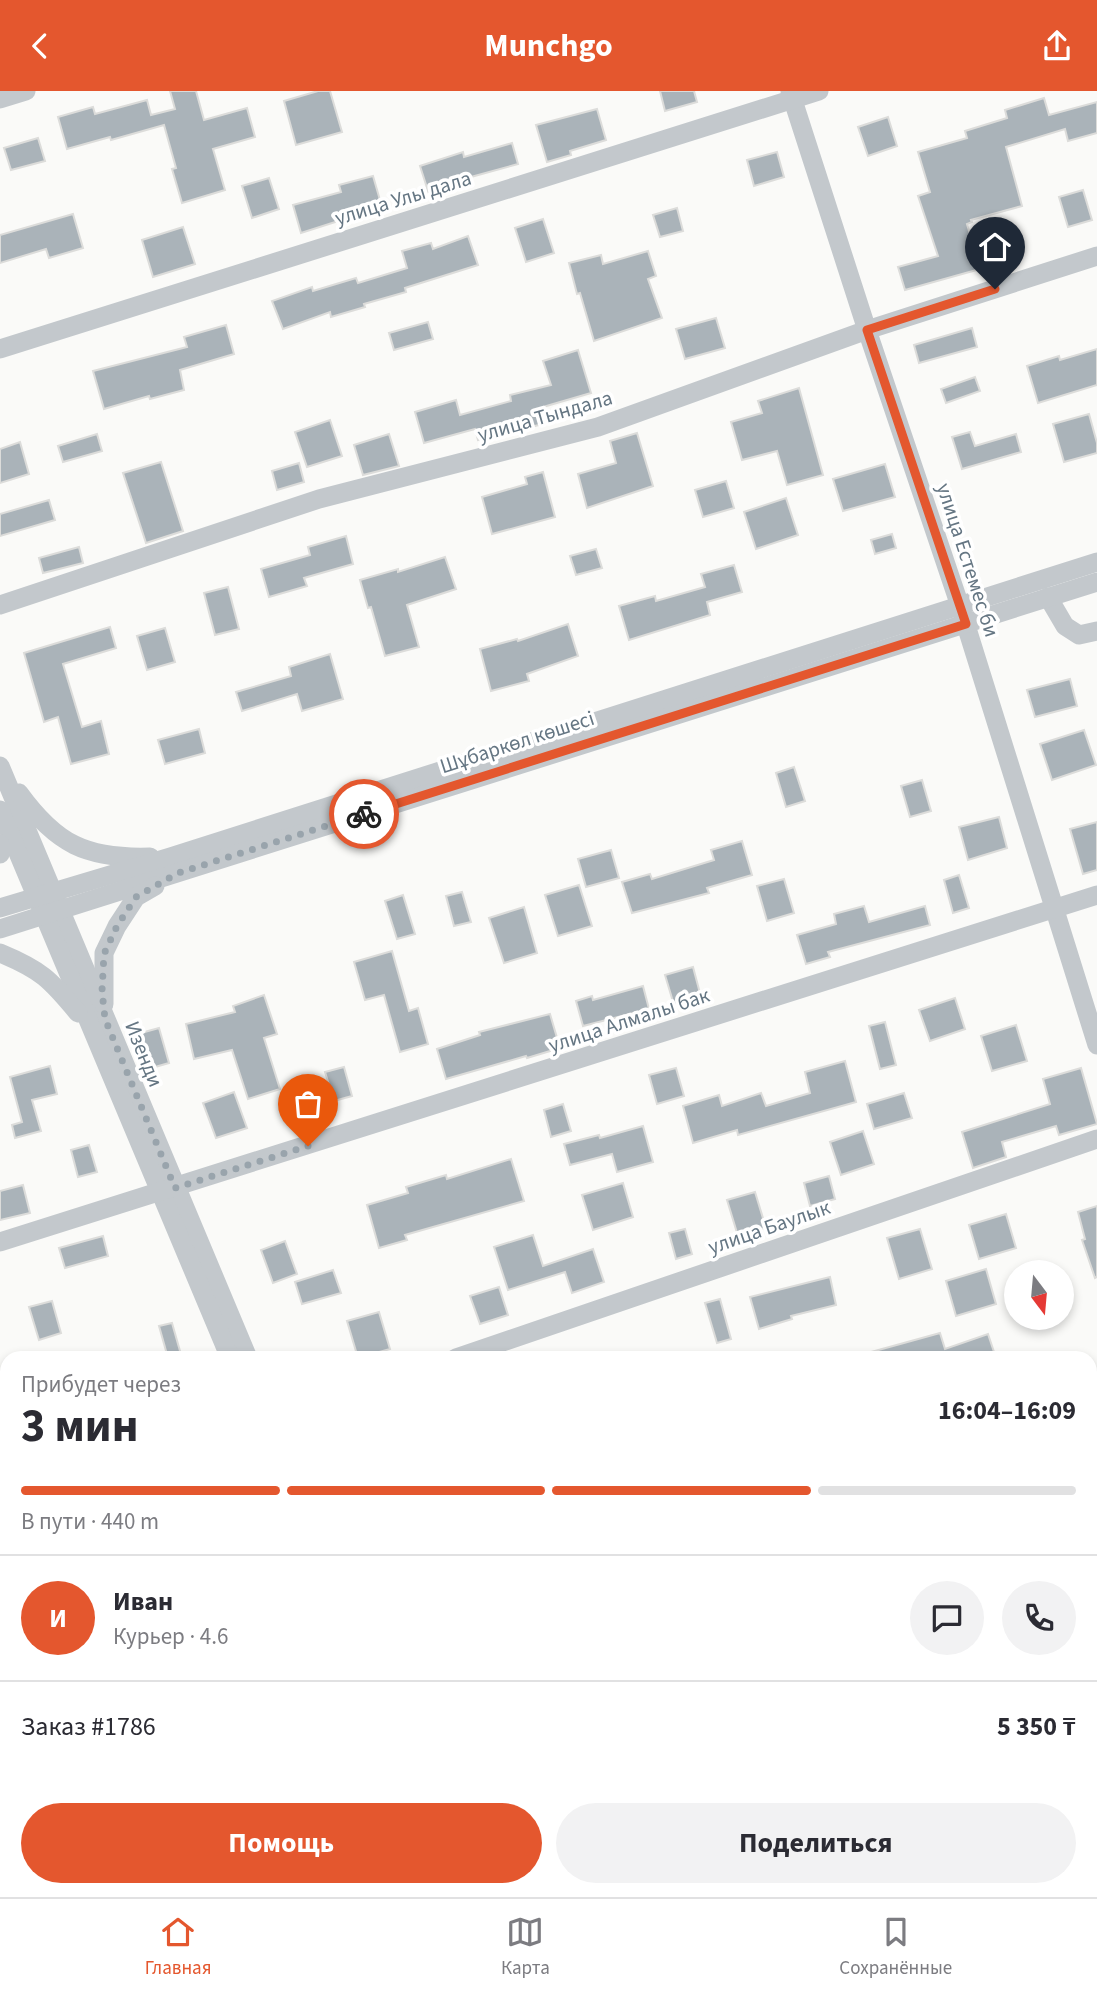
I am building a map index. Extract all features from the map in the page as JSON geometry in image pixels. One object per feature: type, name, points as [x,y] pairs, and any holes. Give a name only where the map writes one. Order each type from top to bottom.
[{"type":"street","points":[[0,99],[26,91]]},
{"type":"street","name":"улица Улы дала","points":[[0,349],[791,95],[819,91]]},
{"type":"street","name":"улица Естемес би","points":[[791,95],[963,615],[1097,1045]]},
{"type":"street","name":"улица Тындала","points":[[0,605],[319,499],[598,427],[867,330],[1097,255]]},
{"type":"street","name":"Шұбаркөл көшесі","points":[[0,908],[48,903],[174,865],[963,615],[1097,562]]},
{"type":"street","name":"Шұбаркөл көшесі","points":[[963,615],[1048,597],[1097,582]]},
{"type":"street","points":[[1048,597],[1065,626],[1079,635],[1097,631]]},
{"type":"street","points":[[0,766],[52,833],[81,850],[174,865]]},
{"type":"street","name":"Изенди","points":[[0,766],[48,903],[167,1191],[227,1351]]},
{"type":"street","name":"Изенди","points":[[0,810],[48,903]]},
{"type":"street","points":[[0,844],[0,854]]},
{"type":"street","points":[[98,1024],[104,954],[117,926],[136,897],[174,865]]},
{"type":"street","name":"улица Алмалы бак","points":[[0,1242],[1097,895]]},
{"type":"street","name":"Шұбаркөл көшесі","points":[[0,929],[48,903]]},
{"type":"street","points":[[0,953],[32,966],[98,1024]]},
{"type":"street","name":"улица Баулык","points":[[476,1351],[1097,1139]]},
{"type":"street","name":"Изенди","points":[[167,1191],[245,1351]]},
{"type":"building","points":[[170,91],[196,91],[204,120],[247,108],[255,137],[213,149],[225,190],[182,203],[164,125],[67,149],[58,117],[93,107],[95,114],[147,100],[151,115],[175,109]]},
{"type":"building","points":[[318,91],[330,91],[342,132],[296,145],[284,101]]},
{"type":"building","points":[[660,91],[694,91],[697,102],[665,111]]},
{"type":"building","points":[[1044,98],[1049,115],[1097,102],[1097,133],[1068,141],[1065,129],[1006,147],[1022,206],[971,220],[972,222],[967,224],[980,269],[905,290],[898,267],[938,256],[918,196],[930,192],[918,152],[967,138],[965,131],[1007,118],[1005,110]]},
{"type":"building","points":[[597,109],[606,140],[570,151],[571,155],[547,162],[536,125]]},
{"type":"building","points":[[888,117],[897,146],[868,156],[858,127]]},
{"type":"building","points":[[38,138],[45,161],[11,170],[4,148]]},
{"type":"building","points":[[512,143],[518,164],[471,177],[472,180],[429,194],[420,166],[463,152],[464,157]]},
{"type":"building","points":[[777,152],[784,177],[754,186],[747,160]]},
{"type":"building","points":[[373,176],[382,207],[301,233],[293,205],[341,192],[339,185]]},
{"type":"building","points":[[269,178],[279,209],[252,218],[242,186]]},
{"type":"building","points":[[1083,190],[1092,220],[1068,227],[1059,197]]},
{"type":"building","points":[[677,208],[683,231],[660,237],[653,215]]},
{"type":"building","points":[[73,214],[83,248],[49,258],[46,249],[0,263],[0,235]]},
{"type":"building","points":[[543,219],[554,253],[526,262],[515,228]]},
{"type":"building","points":[[183,227],[195,264],[153,277],[142,240]]},
{"type":"building","points":[[468,236],[478,265],[405,288],[406,292],[364,304],[365,307],[331,317],[330,312],[283,329],[272,301],[312,287],[313,291],[356,278],[358,283],[407,268],[402,251],[431,243],[433,249]]},
{"type":"building","points":[[648,251],[656,276],[648,279],[662,318],[594,341],[569,263],[601,255],[603,264]]},
{"type":"building","points":[[716,318],[725,348],[685,359],[676,329]]},
{"type":"building","points":[[428,322],[433,339],[394,350],[389,333]]},
{"type":"building","points":[[226,325],[234,354],[180,370],[184,390],[150,399],[149,396],[104,409],[93,371],[187,347],[184,337]]},
{"type":"building","points":[[972,328],[977,347],[919,363],[914,345]]},
{"type":"building","points":[[1097,349],[1097,385],[1038,403],[1027,366],[1059,356],[1060,360]]},
{"type":"building","points":[[578,350],[591,393],[543,407],[547,423],[478,440],[475,429],[424,443],[415,412],[456,400],[460,415],[511,401],[510,395],[551,385],[543,361]]},
{"type":"building","points":[[975,377],[980,391],[946,403],[941,389]]},
{"type":"building","points":[[799,388],[823,475],[787,485],[777,451],[742,460],[731,422],[762,413],[758,401]]},
{"type":"building","points":[[1089,414],[1097,453],[1064,462],[1053,424]]},
{"type":"building","points":[[330,420],[342,456],[307,467],[295,432]]},
{"type":"building","points":[[970,432],[975,446],[1016,434],[1021,452],[962,469],[952,437]]},
{"type":"building","points":[[637,433],[653,486],[587,508],[578,474],[616,463],[610,441]]},
{"type":"building","points":[[97,434],[102,451],[63,462],[58,446]]},
{"type":"building","points":[[389,434],[399,466],[363,475],[354,445]]},
{"type":"building","points":[[20,442],[29,474],[0,483],[0,449]]},
{"type":"building","points":[[161,462],[183,531],[146,543],[123,473]]},
{"type":"building","points":[[299,463],[304,482],[277,490],[272,471]]},
{"type":"building","points":[[885,464],[895,497],[843,511],[833,479]]},
{"type":"building","points":[[543,472],[555,517],[492,534],[482,497],[527,484],[525,477]]},
{"type":"building","points":[[726,481],[734,508],[703,517],[695,490]]},
{"type":"building","points":[[786,498],[798,535],[756,549],[744,512]]},
{"type":"building","points":[[49,500],[55,520],[0,536],[0,514]]},
{"type":"building","points":[[892,534],[896,548],[875,554],[871,540]]},
{"type":"building","points":[[346,536],[353,564],[304,578],[307,586],[269,597],[261,569],[310,555],[308,547]]},
{"type":"building","points":[[79,547],[83,563],[43,573],[39,558]]},
{"type":"building","points":[[596,549],[602,568],[576,575],[570,556]]},
{"type":"building","points":[[445,557],[456,589],[407,605],[419,647],[385,656],[360,580],[398,569],[398,572]]},
{"type":"building","points":[[734,565],[742,592],[707,602],[710,615],[629,640],[619,606],[655,596],[656,601],[705,587],[701,574]]},
{"type":"building","points":[[228,587],[239,629],[215,635],[204,593]]},
{"type":"building","points":[[568,624],[578,656],[527,674],[529,681],[491,691],[480,649],[517,639],[518,641]]},
{"type":"building","points":[[110,627],[116,648],[63,664],[82,727],[101,721],[109,754],[71,764],[58,717],[44,722],[24,653]]},
{"type":"building","points":[[165,628],[175,662],[147,670],[137,636]]},
{"type":"building","points":[[330,654],[343,699],[302,711],[297,694],[242,711],[236,692],[291,676],[289,667]]},
{"type":"building","points":[[1070,679],[1077,706],[1035,717],[1027,690]]},
{"type":"building","points":[[199,729],[205,753],[165,764],[158,740]]},
{"type":"building","points":[[1084,730],[1096,765],[1052,780],[1040,744]]},
{"type":"building","points":[[794,767],[805,801],[786,807],[776,773]]},
{"type":"building","points":[[922,780],[931,811],[910,817],[901,786]]},
{"type":"building","points":[[999,817],[1007,848],[968,860],[959,827]]},
{"type":"building","points":[[1097,822],[1097,870],[1083,874],[1070,829]]},
{"type":"building","points":[[742,841],[752,875],[707,888],[709,893],[632,913],[622,882],[650,874],[652,879],[714,860],[711,850]]},
{"type":"building","points":[[611,850],[619,878],[586,887],[578,859]]},
{"type":"building","points":[[959,875],[969,908],[953,913],[944,880]]},
{"type":"building","points":[[784,879],[794,913],[767,921],[757,886]]},
{"type":"building","points":[[579,885],[592,926],[558,936],[545,895]]},
{"type":"building","points":[[462,892],[471,922],[454,926],[446,896]]},
{"type":"building","points":[[403,895],[415,934],[397,939],[385,901]]},
{"type":"building","points":[[864,906],[869,922],[925,906],[930,925],[828,952],[830,957],[806,964],[797,935],[836,924],[834,914]]},
{"type":"building","points":[[524,907],[537,953],[504,963],[489,918]]},
{"type":"building","points":[[392,951],[409,1011],[418,1008],[428,1044],[400,1052],[384,995],[365,1000],[354,962]]},
{"type":"building","points":[[693,967],[701,997],[674,1005],[665,975]]},
{"type":"building","points":[[643,986],[649,1009],[583,1026],[576,1001],[592,996],[593,1000]]},
{"type":"building","points":[[264,995],[277,1034],[264,1038],[280,1089],[248,1099],[232,1050],[194,1059],[186,1024],[235,1012],[233,1006]]},
{"type":"building","points":[[955,998],[965,1029],[930,1041],[919,1010]]},
{"type":"building","points":[[550,1014],[560,1048],[446,1079],[437,1049],[480,1035],[479,1032]]},
{"type":"building","points":[[885,1022],[896,1065],[880,1069],[869,1026]]},
{"type":"building","points":[[1016,1025],[1027,1061],[992,1071],[981,1036]]},
{"type":"building","points":[[159,1028],[169,1063],[141,1071],[130,1036]]},
{"type":"building","points":[[845,1061],[856,1102],[738,1135],[737,1130],[693,1143],[683,1106],[719,1095],[722,1106],[761,1093],[766,1106],[810,1093],[805,1072]]},
{"type":"building","points":[[50,1066],[57,1094],[32,1100],[41,1131],[15,1138],[12,1125],[22,1122],[10,1077]]},
{"type":"building","points":[[344,1067],[352,1096],[334,1101],[325,1072]]},
{"type":"building","points":[[676,1068],[684,1096],[657,1104],[649,1075]]},
{"type":"building","points":[[1081,1068],[1097,1124],[1059,1135],[1056,1126],[1002,1142],[1006,1157],[973,1168],[962,1132],[1050,1104],[1043,1079]]},
{"type":"building","points":[[234,1092],[247,1128],[216,1138],[203,1103]]},
{"type":"building","points":[[904,1093],[912,1118],[874,1129],[867,1104]]},
{"type":"building","points":[[563,1104],[571,1131],[551,1137],[544,1110]]},
{"type":"building","points":[[643,1126],[653,1162],[617,1172],[612,1154],[570,1165],[564,1144],[599,1135],[600,1138]]},
{"type":"building","points":[[863,1131],[874,1164],[841,1175],[830,1142]]},
{"type":"building","points":[[89,1145],[97,1172],[78,1177],[71,1150]]},
{"type":"building","points":[[511,1159],[524,1201],[405,1235],[407,1240],[379,1248],[367,1205],[408,1193],[406,1187],[446,1175],[447,1179]]},
{"type":"building","points":[[829,1176],[835,1199],[810,1206],[804,1183]]},
{"type":"building","points":[[623,1183],[633,1217],[593,1230],[582,1195]]},
{"type":"building","points":[[23,1185],[30,1213],[0,1220],[0,1191]]},
{"type":"building","points":[[755,1192],[766,1228],[738,1236],[727,1200]]},
{"type":"building","points":[[1097,1206],[1095,1278],[1082,1240],[1085,1239],[1078,1212]]},
{"type":"building","points":[[1006,1214],[1016,1248],[979,1259],[969,1225]]},
{"type":"building","points":[[685,1229],[692,1254],[676,1259],[669,1233]]},
{"type":"building","points":[[920,1229],[932,1269],[899,1279],[887,1238]]},
{"type":"building","points":[[533,1235],[543,1266],[593,1249],[604,1282],[572,1293],[565,1272],[508,1290],[494,1247]]},
{"type":"building","points":[[103,1236],[108,1256],[65,1268],[59,1248]]},
{"type":"building","points":[[285,1241],[297,1274],[273,1283],[261,1250]]},
{"type":"building","points":[[986,1269],[996,1304],[956,1316],[946,1281]]},
{"type":"building","points":[[333,1270],[341,1293],[302,1304],[295,1282]]},
{"type":"building","points":[[830,1277],[836,1305],[791,1316],[792,1319],[759,1329],[750,1297]]},
{"type":"building","points":[[499,1287],[508,1315],[480,1324],[470,1296]]},
{"type":"building","points":[[720,1299],[731,1339],[717,1343],[705,1303]]},
{"type":"building","points":[[52,1301],[61,1333],[39,1340],[29,1307]]},
{"type":"building","points":[[379,1312],[390,1349],[356,1351],[347,1321]]},
{"type":"building","points":[[172,1323],[180,1351],[166,1351],[159,1326]]},
{"type":"building","points":[[940,1333],[945,1349],[988,1334],[994,1351],[875,1351]]},
{"type":"way so far","points":[[308,1146],[175,1188],[105,1019],[102,991],[104,954],[117,926],[136,897],[178,873],[364,814]]},
{"type":"route","points":[[364,814],[966,624],[867,330],[995,289]]}]
